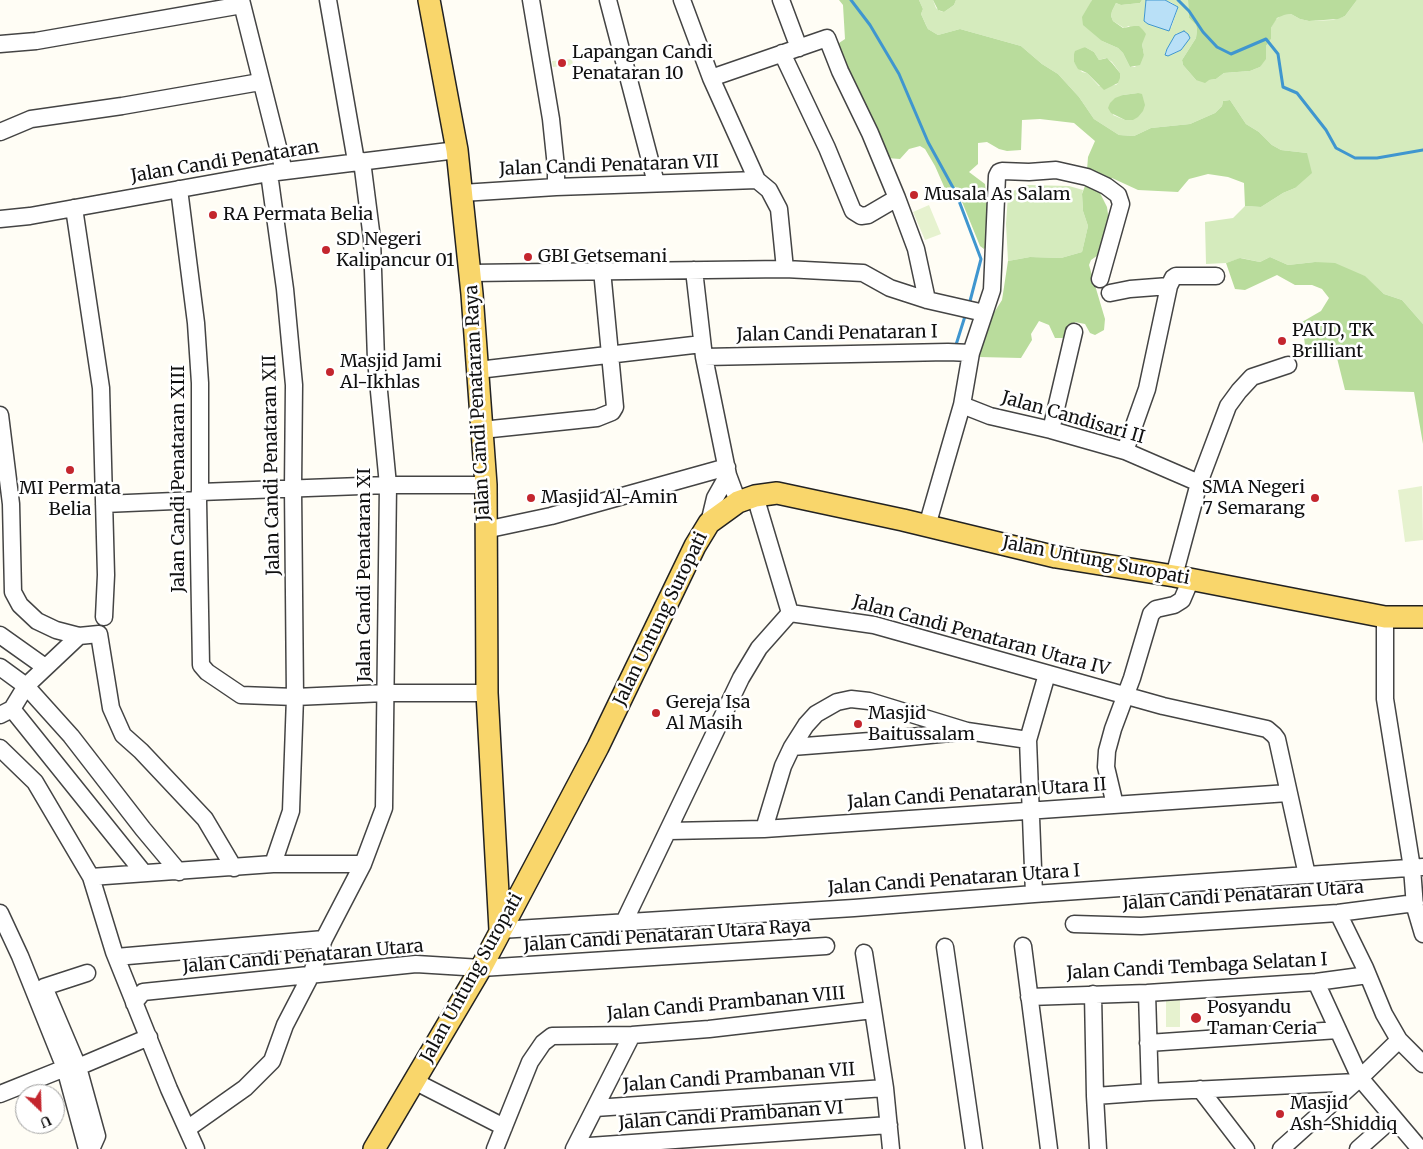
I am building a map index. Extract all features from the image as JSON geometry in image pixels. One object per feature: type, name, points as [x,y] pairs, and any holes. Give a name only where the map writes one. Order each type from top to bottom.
[{"type":"main road","name":"Jalan Candi Penataran Raya","points":[[431,5],[458,150],[478,370],[486,485],[487,693],[500,930]]},
{"type":"main road","name":"Jalan Untung Suropati","points":[[374,1149],[481,968],[598,747],[695,546],[709,523],[746,499],[777,493],[822,501],[1056,557],[1183,578],[1385,617],[1423,616]]},
{"type":"street","name":"Jalan Candi Penataran XI","points":[[187,1129],[245,1088],[272,1061],[285,1025],[312,975],[324,939],[363,864],[384,808],[388,485],[376,360],[372,239],[328,0]]},
{"type":"street","points":[[531,0],[551,119],[556,187]]},
{"type":"street","points":[[608,0],[656,184]]},
{"type":"street","points":[[682,0],[711,78],[757,180],[769,190],[779,210],[785,269]]},
{"type":"street","points":[[781,0],[799,48]]},
{"type":"street","points":[[0,44],[36,41],[242,2]]},
{"type":"street","name":"Jalan Candi Penataran XII","points":[[242,2],[277,172],[294,385],[295,697],[291,811],[273,864]]},
{"type":"street","points":[[711,78],[827,38],[897,198],[916,249],[926,300]]},
{"type":"street","points":[[782,53],[827,148],[853,211],[861,216],[868,215],[897,198]]},
{"type":"street","points":[[0,132],[31,119],[122,106],[260,82]]},
{"type":"street","name":"Jalan Candi Penataran","points":[[0,218],[30,216],[277,172],[458,150]]},
{"type":"street","points":[[927,526],[962,405],[959,353],[973,310],[992,290],[997,176],[1002,171],[1056,170],[1086,177],[1106,186],[1118,195],[1121,204],[1100,278]]},
{"type":"street","name":"Jalan Candi Penataran VII","points":[[462,193],[556,187],[757,180]]},
{"type":"street","name":"Jalan Candi Penataran XIII","points":[[179,189],[197,340],[200,383],[201,665],[207,672],[241,695],[295,697]]},
{"type":"street","points":[[74,208],[101,388],[106,575],[104,617]]},
{"type":"street","points":[[470,273],[785,269],[863,273],[890,288],[926,300],[973,310]]},
{"type":"street","points":[[482,430],[597,418],[612,412],[615,408],[602,270]]},
{"type":"street","points":[[624,922],[741,678],[759,648],[790,613],[746,499],[728,471],[703,350],[694,270]]},
{"type":"street","points":[[1125,451],[1147,389],[1169,286],[1173,278],[1176,276],[1216,276]]},
{"type":"street","points":[[1110,293],[1130,289],[1169,286]]},
{"type":"street","points":[[1051,430],[1074,332]]},
{"type":"street","name":"Jalan Candi Penataran I","points":[[478,370],[610,355],[703,350],[959,353]]},
{"type":"street","points":[[1115,805],[1108,777],[1106,757],[1113,729],[1126,696],[1151,614],[1156,609],[1182,600],[1183,578],[1199,482],[1228,406],[1252,377],[1288,365]]},
{"type":"street","name":"Jalan Candisari II","points":[[962,405],[990,416],[1051,430],[1125,451],[1199,482]]},
{"type":"street","points":[[0,415],[11,504],[13,592],[20,605],[37,621],[56,630],[79,636],[99,634],[111,708],[123,734],[205,819],[234,868]]},
{"type":"street","points":[[709,523],[715,498],[728,471]]},
{"type":"street","points":[[485,530],[551,516],[728,471]]},
{"type":"street","points":[[104,504],[293,488],[388,485],[486,485]]},
{"type":"street","name":"Jalan Candi Penataran Utara IV","points":[[790,613],[874,625],[1163,706],[1271,732],[1277,739],[1307,875]]},
{"type":"street","points":[[1385,617],[1385,699],[1417,867],[1415,903],[1423,934]]},
{"type":"street","points":[[0,635],[45,667]]},
{"type":"street","points":[[79,636],[26,686],[6,712],[143,872]]},
{"type":"street","points":[[0,667],[26,686],[71,736],[142,828],[179,872]]},
{"type":"street","points":[[1034,894],[1028,740],[1047,674]]},
{"type":"street","points":[[295,697],[385,693],[487,693]]},
{"type":"street","points":[[764,830],[783,766],[792,747],[806,725],[816,714],[830,705],[851,699],[869,701],[967,731],[1028,740]]},
{"type":"street","points":[[792,747],[967,731]]},
{"type":"street","points":[[0,748],[35,782],[91,877],[116,957],[196,1149]]},
{"type":"street","name":"Jalan Candi Penataran Utara II","points":[[669,831],[764,830],[1288,793]]},
{"type":"street","points":[[91,877],[273,864],[363,864]]},
{"type":"street","name":"Jalan Candi Penataran Utara I","points":[[500,930],[854,908],[1417,867]]},
{"type":"street","name":"Jalan Candi Penataran Utara","points":[[1074,924],[1141,926],[1338,913],[1415,903]]},
{"type":"street","points":[[3,908],[44,987],[71,1067],[87,1149]]},
{"type":"street","points":[[3,908],[20,956],[71,1067]]},
{"type":"street","points":[[1338,913],[1368,975],[1384,1014],[1399,1040],[1423,1064]]},
{"type":"street","points":[[116,957],[324,939]]},
{"type":"street","name":"Jalan Candi Penataran Utara Raya","points":[[481,968],[826,946]]},
{"type":"street","points":[[1023,946],[1049,1149]]},
{"type":"street","points":[[945,947],[974,1149]]},
{"type":"street","points":[[864,953],[885,1088],[891,1149]]},
{"type":"street","name":"Jalan Candi Penataran Utara","points":[[134,1003],[143,992],[416,964],[481,968]]},
{"type":"street","points":[[44,987],[87,973]]},
{"type":"street","name":"Jalan Candi Tembaga Selatan I","points":[[1029,997],[1147,993],[1316,982],[1368,975]]},
{"type":"street","points":[[1316,982],[1358,1080],[1420,1149]]},
{"type":"street","points":[[1147,993],[1150,1092]]},
{"type":"street","points":[[1093,994],[1098,1149]]},
{"type":"street","name":"Jalan Candi Prambanan VIII","points":[[495,1149],[530,1062],[543,1043],[552,1036],[632,1035],[873,1015]]},
{"type":"street","points":[[1148,1044],[1338,1030]]},
{"type":"street","points":[[574,1148],[632,1035]]},
{"type":"street","points":[[0,1094],[149,1037]]},
{"type":"street","points":[[1281,1149],[1358,1080],[1399,1040]]},
{"type":"street","points":[[1095,1096],[1358,1080]]},
{"type":"street","points":[[414,1081],[504,1127]]},
{"type":"street","name":"Jalan Candi Prambanan VII","points":[[595,1108],[885,1088]]},
{"type":"street","points":[[1200,1089],[1246,1149]]},
{"type":"street","points":[[1358,1149],[1393,1118]]},
{"type":"street","name":"Jalan Candi Prambanan VI","points":[[574,1148],[889,1125]]},
{"type":"green space","points":[[839,0],[919,0],[923,9],[921,14],[928,29],[938,35],[960,29],[1021,46],[1042,64],[1058,74],[1079,97],[1094,119],[1119,135],[1134,136],[1151,128],[1190,124],[1215,113],[1222,106],[1223,101],[1230,100],[1246,124],[1259,132],[1272,145],[1281,150],[1307,153],[1312,173],[1295,188],[1261,207],[1245,206],[1244,183],[1228,177],[1208,174],[1189,179],[1178,192],[1138,190],[1112,178],[1099,191],[1107,207],[1110,229],[1104,251],[1091,260],[1089,265],[1105,319],[1104,330],[1095,335],[1090,333],[1085,324],[1075,322],[1068,338],[1055,338],[1049,325],[1039,321],[1031,334],[1032,340],[1021,358],[979,357],[978,347],[983,330],[1002,300],[1008,261],[1030,257],[1061,258],[1082,252],[1088,226],[1083,211],[1082,194],[1086,183],[1088,157],[1095,141],[1074,123],[1040,119],[1022,120],[1021,150],[1007,151],[987,142],[978,143],[978,164],[969,172],[985,184],[990,231],[988,243],[984,249],[980,246],[956,187],[946,191],[925,149],[920,146],[909,149],[900,159],[887,158],[836,45],[845,39],[843,5]]},
{"type":"green space","points":[[919,0],[933,0],[936,8],[944,12],[954,5],[956,0],[1092,0],[1089,8],[1102,41],[1118,48],[1123,53],[1130,67],[1135,67],[1144,55],[1142,44],[1129,26],[1124,28],[1113,21],[1111,16],[1116,3],[1121,5],[1140,3],[1142,0],[1146,0],[1145,22],[1171,28],[1178,8],[1165,0],[1188,0],[1189,18],[1196,25],[1197,30],[1196,38],[1182,60],[1183,65],[1196,80],[1209,80],[1216,79],[1224,73],[1250,71],[1260,67],[1266,46],[1271,39],[1271,28],[1275,20],[1282,15],[1291,14],[1309,21],[1333,20],[1345,16],[1357,0],[1423,0],[1423,324],[1402,300],[1384,294],[1364,276],[1315,262],[1288,265],[1270,257],[1260,262],[1241,258],[1226,263],[1206,264],[1205,222],[1233,218],[1245,206],[1261,207],[1295,188],[1307,153],[1281,150],[1272,145],[1259,132],[1246,124],[1230,100],[1223,101],[1222,106],[1215,113],[1190,124],[1151,128],[1134,136],[1119,135],[1094,119],[1079,97],[1058,74],[1042,64],[1021,46],[960,29],[938,35],[928,29],[921,14],[923,9]],"holes":[[[1177,33],[1186,42],[1184,46],[1175,53],[1165,53]],[[1085,47],[1094,52],[1099,60],[1106,58],[1112,62],[1120,73],[1118,83],[1116,85],[1099,86],[1087,73],[1082,72],[1074,62],[1074,54]],[[1138,93],[1133,120],[1125,120],[1113,115],[1123,95]]]},
{"type":"green space","points":[[933,0],[956,0],[954,5],[944,12],[938,10]]},
{"type":"green space","points":[[1092,0],[1142,0],[1140,3],[1121,5],[1116,3],[1111,16],[1113,21],[1123,28],[1139,26],[1146,34],[1142,44],[1144,55],[1140,65],[1130,67],[1123,53],[1118,48],[1102,41],[1083,25],[1082,17]]},
{"type":"green space","points":[[1188,0],[1357,0],[1345,16],[1338,19],[1309,21],[1291,14],[1277,18],[1271,28],[1271,39],[1266,46],[1266,59],[1260,67],[1250,71],[1224,73],[1216,79],[1205,83],[1196,80],[1183,65],[1182,60],[1196,38],[1197,30],[1196,25],[1189,18]]},
{"type":"green space","points":[[1085,47],[1094,52],[1099,60],[1107,58],[1112,63],[1120,73],[1118,83],[1104,90],[1087,73],[1078,69],[1074,62],[1074,54],[1075,51]]},
{"type":"green space","name":"Lapangan Candi Penataran 10","points":[[572,59],[573,65],[553,67],[552,61]]},
{"type":"green space","points":[[1138,93],[1142,94],[1145,105],[1138,117],[1133,120],[1125,120],[1111,113],[1108,108],[1115,98]]},
{"type":"green space","points":[[1027,185],[1069,186],[1083,190],[1083,211],[1088,226],[1082,252],[1061,258],[1030,257],[1008,261],[1006,224],[1008,195]]},
{"type":"green space","points":[[929,205],[941,234],[925,240],[913,212]]},
{"type":"green space","points":[[1270,257],[1288,265],[1315,262],[1335,263],[1365,276],[1384,294],[1402,300],[1423,324],[1423,444],[1414,392],[1345,390],[1336,354],[1306,353],[1302,322],[1321,311],[1329,298],[1322,289],[1312,285],[1295,285],[1277,275],[1245,290],[1235,289],[1226,263],[1240,258],[1260,262]]},
{"type":"green space","points":[[1422,486],[1423,540],[1405,542],[1398,490]]},
{"type":"green space","points":[[1166,997],[1180,997],[1180,1027],[1166,1027]]},
{"type":"water","points":[[1146,0],[1165,0],[1178,7],[1169,31],[1144,21]]},
{"type":"water","points":[[1184,31],[1190,38],[1181,50],[1168,56],[1165,55],[1175,35]]},
{"type":"waterway","points":[[851,0],[870,25],[899,74],[928,142],[956,193],[981,259],[969,305]]},
{"type":"waterway","points":[[1178,0],[1217,47],[1231,54],[1266,39],[1278,54],[1283,87],[1297,93],[1326,130],[1336,148],[1355,158],[1377,158],[1423,150]]},
{"type":"waterway","points":[[955,348],[966,313]]},
{"type":"place","name":"Lapangan Candi Penataran 10","points":[[562,63]]},
{"type":"place","name":"Musala As Salam","points":[[914,195]]},
{"type":"place","name":"RA Permata Belia","points":[[213,215]]},
{"type":"place","name":"SD Negeri Kalipancur 01","points":[[326,250]]},
{"type":"place","name":"GBI Getsemani","points":[[528,257]]},
{"type":"place","name":"PAUD, TK Brilliant","points":[[1282,341]]},
{"type":"place","name":"Masjid Jami Al-Ikhlas","points":[[330,372]]},
{"type":"place","name":"MI Permata Belia","points":[[70,470]]},
{"type":"place","name":"Masjid Al-Amin","points":[[531,498]]},
{"type":"place","name":"SMA Negeri 7 Semarang","points":[[1315,498]]},
{"type":"place","name":"Gereja Isa Al Masih","points":[[656,713]]},
{"type":"place","name":"Masjid Baitussalam","points":[[858,724]]},
{"type":"place","name":"Posyandu Taman Ceria","points":[[1196,1018]]},
{"type":"place","name":"Masjid Ash-Shiddiq","points":[[1280,1114]]}]
